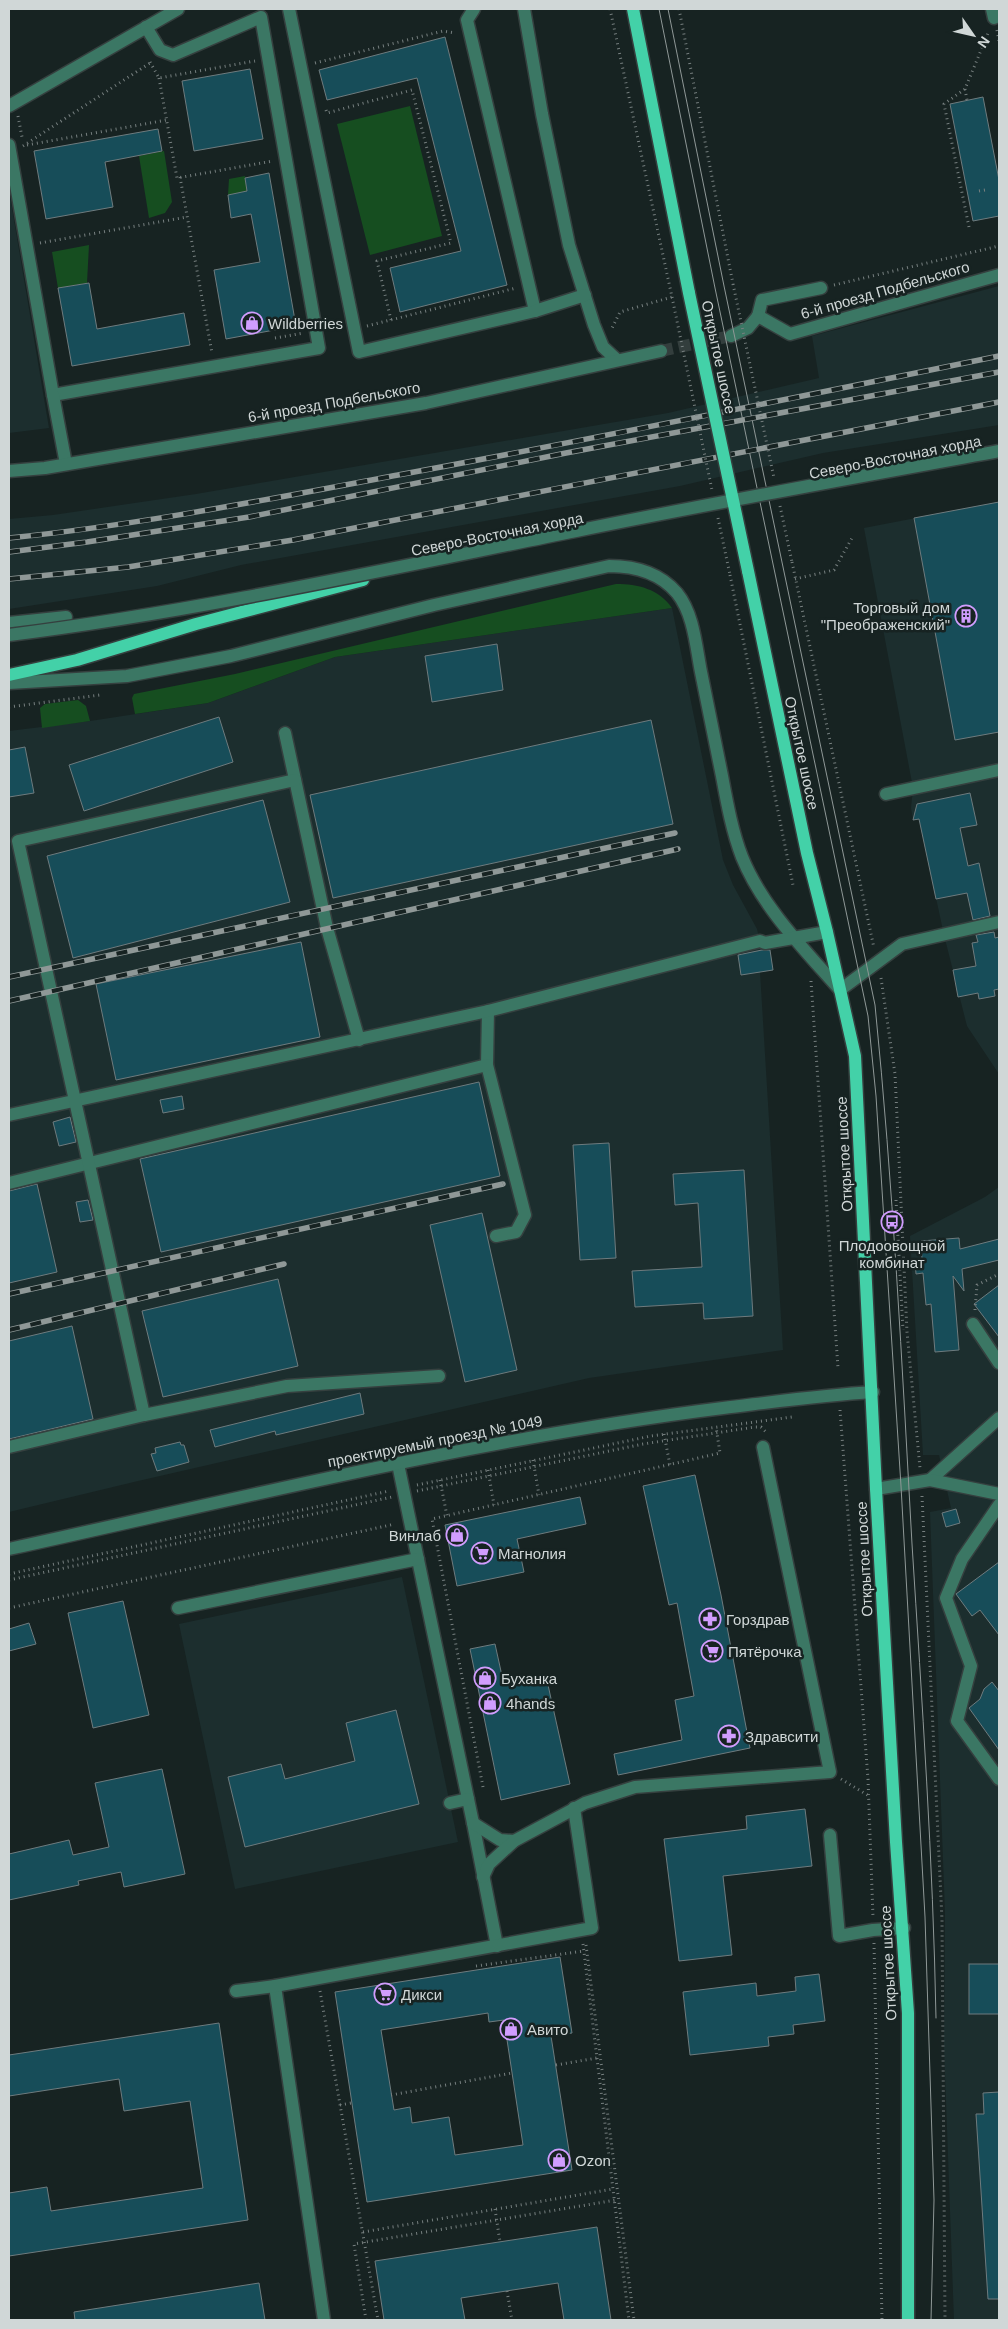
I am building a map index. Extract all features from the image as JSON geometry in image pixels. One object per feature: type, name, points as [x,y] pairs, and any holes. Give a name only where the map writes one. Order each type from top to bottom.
[{"type":"main road","name":"Открытое шоссе","points":[[633,9],[689,293],[806,853],[827,932],[855,1056],[873,1392],[876,1490],[896,1842],[904,1928],[908,2013],[908,2320]]},
{"type":"main road","name":"Северо-Восточная хорда","points":[[9,675],[77,660],[196,624],[410,568],[696,510],[999,452]]},
{"type":"street","points":[[9,106],[178,9]]},
{"type":"street","points":[[289,9],[359,352],[535,311],[584,296]]},
{"type":"street","points":[[474,9],[467,20],[535,311]]},
{"type":"street","points":[[524,9],[542,114],[569,245],[584,296],[603,347],[617,360]]},
{"type":"street","points":[[53,395],[319,348],[261,17],[173,55],[160,50],[146,27]]},
{"type":"street","points":[[10,150],[66,464]]},
{"type":"street","name":"6-й проезд Подбельского","points":[[758,316],[790,334],[999,275]]},
{"type":"street","points":[[731,336],[748,328],[758,316],[762,300],[821,288]]},
{"type":"street","name":"6-й проезд Подбельского","points":[[9,471],[66,464],[426,403],[661,350]]},
{"type":"street","name":"Северо-Восточная хорда","points":[[9,635],[63,628],[256,595],[663,513],[999,452]]},
{"type":"street","points":[[9,682],[127,676],[212,660],[558,577],[609,566],[630,566],[662,580],[676,593],[685,607],[699,660],[734,834],[751,878],[796,939],[840,990],[902,944],[999,922]]},
{"type":"street","points":[[9,623],[66,617]]},
{"type":"street","points":[[285,733],[327,928],[358,1040]]},
{"type":"street","points":[[886,794],[999,770]]},
{"type":"street","points":[[144,1415],[18,841],[295,780]]},
{"type":"street","points":[[9,1115],[488,1011],[760,941],[764,943],[796,939],[827,932]]},
{"type":"street","points":[[488,1011],[487,1065],[525,1215],[516,1232],[496,1236]]},
{"type":"street","points":[[9,1183],[89,1165],[487,1065]]},
{"type":"street","points":[[973,1324],[999,1364]]},
{"type":"street","points":[[9,1447],[144,1415],[287,1386],[439,1376]]},
{"type":"street","name":"проектируемый проезд № 1049","points":[[9,1549],[470,1448],[648,1418],[840,1394],[873,1392]]},
{"type":"street","points":[[926,1481],[999,1418]]},
{"type":"street","points":[[483,1877],[489,1864],[514,1841],[574,1808],[635,1787],[830,1772],[765,1442]]},
{"type":"street","points":[[398,1464],[497,1946]]},
{"type":"street","points":[[876,1490],[926,1481],[999,1494]]},
{"type":"street","points":[[999,1504],[962,1559],[946,1598],[971,1666],[957,1721],[999,1779]]},
{"type":"street","points":[[178,1608],[418,1559]]},
{"type":"street","points":[[450,1803],[468,1799]]},
{"type":"street","points":[[236,1991],[275,1986],[592,1928],[574,1808]]},
{"type":"street","points":[[473,1823],[500,1840],[514,1841]]},
{"type":"street","points":[[830,1835],[840,1936],[873,1930],[904,1928]]},
{"type":"street","points":[[275,1986],[324,2320]]},
{"type":"path","points":[[610,9],[714,498]]},
{"type":"path","points":[[679,9],[775,486]]},
{"type":"path","points":[[993,13],[999,41]]},
{"type":"path","points":[[967,100],[965,89],[993,13]]},
{"type":"path","points":[[455,33],[467,20]]},
{"type":"path","points":[[301,67],[443,31],[455,33]]},
{"type":"path","points":[[455,33],[457,43]]},
{"type":"path","points":[[24,146],[150,63]]},
{"type":"path","points":[[315,63],[317,72]]},
{"type":"path","points":[[159,78],[177,178],[286,158]]},
{"type":"path","points":[[965,89],[944,104],[969,227]]},
{"type":"path","points":[[325,105],[327,113],[412,90],[451,243],[377,261],[391,320]]},
{"type":"path","points":[[10,150],[167,120]]},
{"type":"path","points":[[180,177],[214,366]]},
{"type":"path","points":[[979,191],[985,190]]},
{"type":"path","points":[[26,246],[187,217]]},
{"type":"path","points":[[821,288],[999,246]]},
{"type":"path","points":[[354,329],[516,288],[514,278]]},
{"type":"path","points":[[620,312],[672,297]]},
{"type":"path","points":[[779,505],[877,962],[895,1074],[907,1332],[926,1481],[942,1920],[945,2320]]},
{"type":"path","points":[[716,508],[793,885]]},
{"type":"path","points":[[795,579],[834,570],[852,538]]},
{"type":"path","points":[[9,707],[101,694]]},
{"type":"path","points":[[811,975],[838,1368]]},
{"type":"path","points":[[896,1200],[903,1330]]},
{"type":"path","points":[[973,1324],[977,1285],[999,1274]]},
{"type":"path","points":[[831,1412],[841,1410],[869,1796],[882,2320]]},
{"type":"path","points":[[9,1580],[533,1460],[664,1434],[793,1417]]},
{"type":"path","points":[[484,1790],[432,1519],[720,1453],[716,1427]]},
{"type":"path","points":[[9,1574],[404,1491],[442,1486],[665,1440],[761,1427],[765,1431],[765,1442]]},
{"type":"path","points":[[664,1434],[670,1464]]},
{"type":"path","points":[[533,1460],[539,1495]]},
{"type":"path","points":[[488,1470],[494,1505]]},
{"type":"path","points":[[440,1480],[447,1516]]},
{"type":"path","points":[[9,1608],[401,1523]]},
{"type":"path","points":[[830,1772],[869,1796]]},
{"type":"path","points":[[466,1968],[586,1951]]},
{"type":"path","points":[[586,1951],[613,2189],[617,2200],[629,2320]]},
{"type":"path","points":[[586,1951],[634,2320]]},
{"type":"path","points":[[329,1987],[319,1989],[378,2320]]},
{"type":"path","points":[[556,2065],[597,2058]]},
{"type":"path","points":[[391,2095],[512,2074]]},
{"type":"path","points":[[340,2105],[351,2103]]},
{"type":"path","points":[[363,2232],[613,2189]]},
{"type":"path","points":[[366,2320],[354,2244],[617,2200]]},
{"type":"path","points":[[495,2209],[500,2242]]},
{"type":"path","points":[[507,2291],[512,2320]]},
{"type":"shaded area","points":[[9,190],[49,428],[9,433]]},
{"type":"shaded area","points":[[999,286],[999,425],[823,453],[680,486],[241,565],[157,586],[9,609],[9,519],[53,515],[196,494],[668,413],[819,378],[812,336]]},
{"type":"shaded area","points":[[999,502],[999,1074],[967,1026],[944,935],[919,819],[913,820],[911,808],[913,788],[864,528]]},
{"type":"shaded area","points":[[672,608],[723,860],[733,885],[757,929],[762,950],[769,949],[773,970],[760,972],[783,1350],[589,1378],[9,1512],[9,731],[208,703],[335,657]]},
{"type":"shaded area","points":[[999,1187],[999,2320],[954,2320],[944,2046],[945,1913],[930,1512],[951,1508],[939,1455],[923,1455],[910,1236],[985,1197]]},
{"type":"shaded area","points":[[402,1577],[458,1842],[235,1889],[179,1624]]},
{"type":"green space","points":[[410,106],[442,236],[370,255],[337,124]]},
{"type":"green space","points":[[164,151],[172,202],[165,213],[149,218],[139,156]]},
{"type":"green space","points":[[245,176],[247,191],[228,195],[229,179]]},
{"type":"green space","points":[[89,245],[87,283],[58,288],[52,252]]},
{"type":"green space","points":[[616,584],[632,585],[654,592],[661,596],[672,608],[335,657],[208,703],[135,714],[132,698],[134,694],[235,674]]},
{"type":"green space","points":[[78,700],[86,706],[90,721],[42,728],[40,708],[45,704]]},
{"type":"building","points":[[445,37],[507,285],[400,312],[390,268],[461,251],[417,78],[327,100],[319,70]]},
{"type":"building","points":[[250,69],[263,139],[194,151],[182,81]]},
{"type":"building","points":[[983,97],[999,180],[999,216],[973,221],[950,104]]},
{"type":"building","points":[[158,129],[162,151],[105,162],[113,207],[46,219],[34,151]]},
{"type":"building","points":[[269,173],[296,326],[226,339],[214,270],[260,262],[251,214],[231,218],[228,195],[247,191],[245,178]]},
{"type":"building","points":[[89,283],[97,329],[184,313],[190,345],[72,366],[58,288]]},
{"type":"building","name":"Торговый дом \"Преображенский\"","points":[[999,502],[999,732],[955,740],[914,518]]},
{"type":"building","points":[[497,644],[503,690],[432,702],[425,656]]},
{"type":"building","points":[[219,717],[233,762],[84,811],[69,765]]},
{"type":"building","points":[[651,720],[673,824],[333,898],[310,795]]},
{"type":"building","points":[[25,747],[34,793],[9,797],[9,750]]},
{"type":"building","points":[[970,793],[977,825],[960,828],[968,866],[979,863],[990,916],[973,920],[967,893],[936,899],[919,819],[913,820],[917,804]]},
{"type":"building","points":[[263,800],[290,902],[73,958],[47,856]]},
{"type":"building","points":[[994,932],[995,938],[999,937],[999,989],[994,990],[995,996],[979,999],[978,993],[958,997],[953,970],[976,966],[972,943],[978,942],[976,935]]},
{"type":"building","points":[[301,942],[320,1037],[116,1080],[96,984]]},
{"type":"building","points":[[770,950],[773,970],[741,975],[738,955]]},
{"type":"building","points":[[479,1082],[500,1176],[161,1252],[140,1159]]},
{"type":"building","points":[[182,1096],[184,1109],[163,1113],[160,1100]]},
{"type":"building","points":[[70,1117],[76,1142],[59,1146],[53,1122]]},
{"type":"building","points":[[609,1143],[616,1258],[580,1260],[573,1145]]},
{"type":"building","points":[[744,1170],[753,1316],[704,1319],[703,1303],[635,1307],[632,1271],[702,1267],[698,1203],[675,1205],[673,1174]]},
{"type":"building","points":[[37,1184],[57,1272],[9,1283],[9,1191]]},
{"type":"building","points":[[88,1200],[93,1220],[80,1222],[76,1202]]},
{"type":"building","points":[[482,1213],[517,1370],[465,1382],[430,1225]]},
{"type":"building","points":[[959,1238],[960,1249],[999,1239],[999,1260],[962,1269],[964,1291],[953,1276],[959,1350],[935,1352],[931,1304],[926,1305],[923,1273],[916,1274],[915,1260],[922,1259],[921,1241]]},
{"type":"building","points":[[278,1279],[298,1366],[163,1397],[142,1311]]},
{"type":"building","points":[[999,1285],[999,1337],[974,1304]]},
{"type":"building","points":[[72,1326],[93,1419],[9,1439],[9,1341]]},
{"type":"building","points":[[360,1393],[364,1414],[276,1435],[275,1431],[215,1447],[210,1430]]},
{"type":"building","points":[[180,1442],[181,1445],[184,1445],[189,1462],[157,1471],[151,1454],[156,1453],[155,1448]]},
{"type":"building","points":[[695,1475],[721,1595],[750,1748],[618,1775],[614,1754],[682,1740],[675,1700],[694,1696],[677,1603],[669,1605],[643,1486]]},
{"type":"building","points":[[580,1497],[586,1524],[517,1539],[524,1572],[457,1586],[445,1525]]},
{"type":"building","points":[[956,1509],[960,1523],[946,1527],[942,1513]]},
{"type":"building","points":[[999,1562],[999,1635],[980,1610],[972,1616],[956,1594]]},
{"type":"building","points":[[123,1601],[149,1715],[93,1728],[68,1613]]},
{"type":"building","points":[[29,1623],[36,1644],[9,1651],[9,1629]]},
{"type":"building","points":[[495,1644],[504,1685],[546,1676],[570,1784],[501,1800],[470,1649]]},
{"type":"building","points":[[992,1682],[999,1691],[999,1750],[969,1708],[980,1699],[984,1689]]},
{"type":"building","points":[[396,1710],[419,1804],[245,1847],[228,1777],[281,1764],[285,1779],[355,1761],[346,1723]]},
{"type":"building","points":[[162,1769],[185,1874],[124,1887],[121,1872],[78,1881],[79,1885],[9,1900],[9,1854],[69,1840],[73,1855],[109,1847],[95,1783]]},
{"type":"building","points":[[805,1809],[812,1866],[723,1876],[732,1955],[679,1961],[664,1839],[747,1829],[746,1816]]},
{"type":"building","points":[[560,1957],[572,2033],[551,2036],[572,2170],[367,2202],[335,1992]],"holes":[[[488,2013],[489,2022],[504,2020],[523,2145],[455,2155],[449,2117],[412,2123],[410,2107],[394,2110],[381,2030]]]},
{"type":"building","points":[[969,1964],[999,1964],[999,2014],[969,2014]]},
{"type":"building","points":[[819,1974],[825,2021],[793,2025],[794,2034],[768,2037],[769,2046],[690,2055],[683,1992],[756,1983],[757,1996],[796,1991],[795,1977]]},
{"type":"building","points":[[219,2023],[248,2220],[9,2256],[9,2193],[47,2187],[51,2211],[203,2188],[190,2101],[124,2111],[119,2079],[9,2096],[9,2055]]},
{"type":"building","points":[[999,2092],[999,2299],[988,2299],[976,2114],[984,2114],[983,2093]]},
{"type":"building","points":[[597,2227],[611,2320],[564,2320],[558,2283],[461,2298],[465,2320],[384,2320],[375,2261]]},
{"type":"building","points":[[259,2283],[265,2320],[75,2320],[74,2312]]},
{"type":"tunnel","points":[[661,351],[731,336]]},
{"type":"tram line","points":[[659,9],[715,288],[868,1016],[876,1096],[901,1486],[925,1917],[934,2200],[931,2320]]},
{"type":"tram line","points":[[668,9],[724,286],[875,1005],[887,1139],[901,1342],[930,1840],[936,2018]]},
{"type":"railway","points":[[9,538],[156,519],[253,502],[624,432],[999,356]]},
{"type":"railway","points":[[9,552],[249,517],[566,453],[999,372]]},
{"type":"railway","points":[[9,579],[128,567],[293,540],[999,402]]},
{"type":"railway","points":[[9,977],[675,833]]},
{"type":"railway","points":[[9,1001],[678,849]]},
{"type":"railway","points":[[9,1294],[503,1184]]},
{"type":"railway","points":[[9,1330],[284,1264]]},
{"type":"place","name":"Wildberries","points":[[252,323]]},
{"type":"place","name":"Торговый дом \"Преображенский\"","points":[[966,616]]},
{"type":"place","name":"Плодоовощной комбинат","points":[[892,1222]]},
{"type":"place","name":"Винлаб","points":[[457,1535]]},
{"type":"place","name":"Магнолия","points":[[482,1553]]},
{"type":"place","name":"Горздрав","points":[[710,1619]]},
{"type":"place","name":"Пятёрочка","points":[[712,1651]]},
{"type":"place","name":"Буханка","points":[[485,1678]]},
{"type":"place","name":"4hands","points":[[490,1703]]},
{"type":"place","name":"Здравсити","points":[[729,1736]]},
{"type":"place","name":"Дикси","points":[[385,1994]]},
{"type":"place","name":"Авито","points":[[511,2029]]},
{"type":"place","name":"Ozon","points":[[559,2160]]}]
